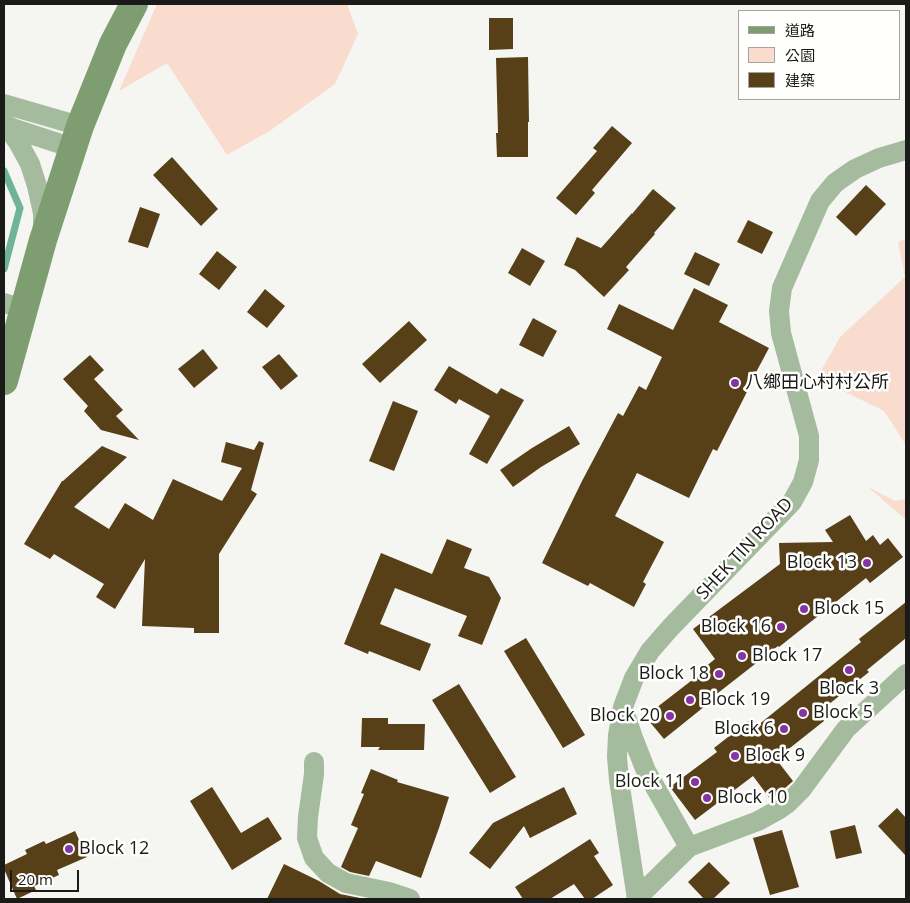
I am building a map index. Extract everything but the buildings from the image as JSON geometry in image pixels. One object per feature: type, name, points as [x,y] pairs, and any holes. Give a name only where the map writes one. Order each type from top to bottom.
[{"type":"main road","points":[[4,381],[11,305],[43,240],[76,137],[112,44],[134,4]]},
{"type":"street","points":[[4,104],[76,137]]},
{"type":"street","points":[[4,125],[15,129],[76,137]]},
{"type":"street","points":[[4,125],[18,142],[30,164],[43,213],[43,240]]},
{"type":"street","name":"SHEK TIN ROAD","points":[[637,899],[617,757],[618,735],[623,708],[634,678],[650,651],[792,502],[803,482],[809,460],[809,436],[781,333],[779,311],[782,288],[820,201],[835,183],[855,169],[879,158],[906,150]]},
{"type":"street","points":[[637,899],[688,847],[758,821],[788,803],[801,790],[846,729],[906,674]]},
{"type":"street","points":[[623,708],[632,738],[646,771],[688,847]]},
{"type":"street","points":[[314,762],[308,817],[308,838],[314,858],[328,873],[346,883],[389,892],[410,899]]},
{"type":"green space","points":[[157,4],[347,4],[358,34],[335,84],[271,130],[227,155],[167,63],[119,91]]},
{"type":"green space","points":[[906,239],[906,445],[884,411],[817,378],[840,337],[905,277],[898,242]]},
{"type":"green space","points":[[868,487],[895,501],[906,499],[906,519],[904,518]]},
{"type":"waterway","points":[[4,171],[20,208],[4,269]]},
{"type":"place","name":"八鄉田心村村公所","points":[[735,383]]},
{"type":"place","name":"Block 13","points":[[867,563]]},
{"type":"place","name":"Block 15","points":[[804,609]]},
{"type":"place","name":"Block 16","points":[[781,627]]},
{"type":"place","name":"Block 17","points":[[742,656]]},
{"type":"place","name":"Block 3","points":[[849,670]]},
{"type":"place","name":"Block 18","points":[[719,674]]},
{"type":"place","name":"Block 19","points":[[690,700]]},
{"type":"place","name":"Block 5","points":[[803,713]]},
{"type":"place","name":"Block 20","points":[[670,716]]},
{"type":"place","name":"Block 6","points":[[784,729]]},
{"type":"place","name":"Block 9","points":[[735,756]]},
{"type":"place","name":"Block 11","points":[[695,782]]},
{"type":"place","name":"Block 10","points":[[707,798]]},
{"type":"place","name":"Block 12","points":[[69,849]]}]
